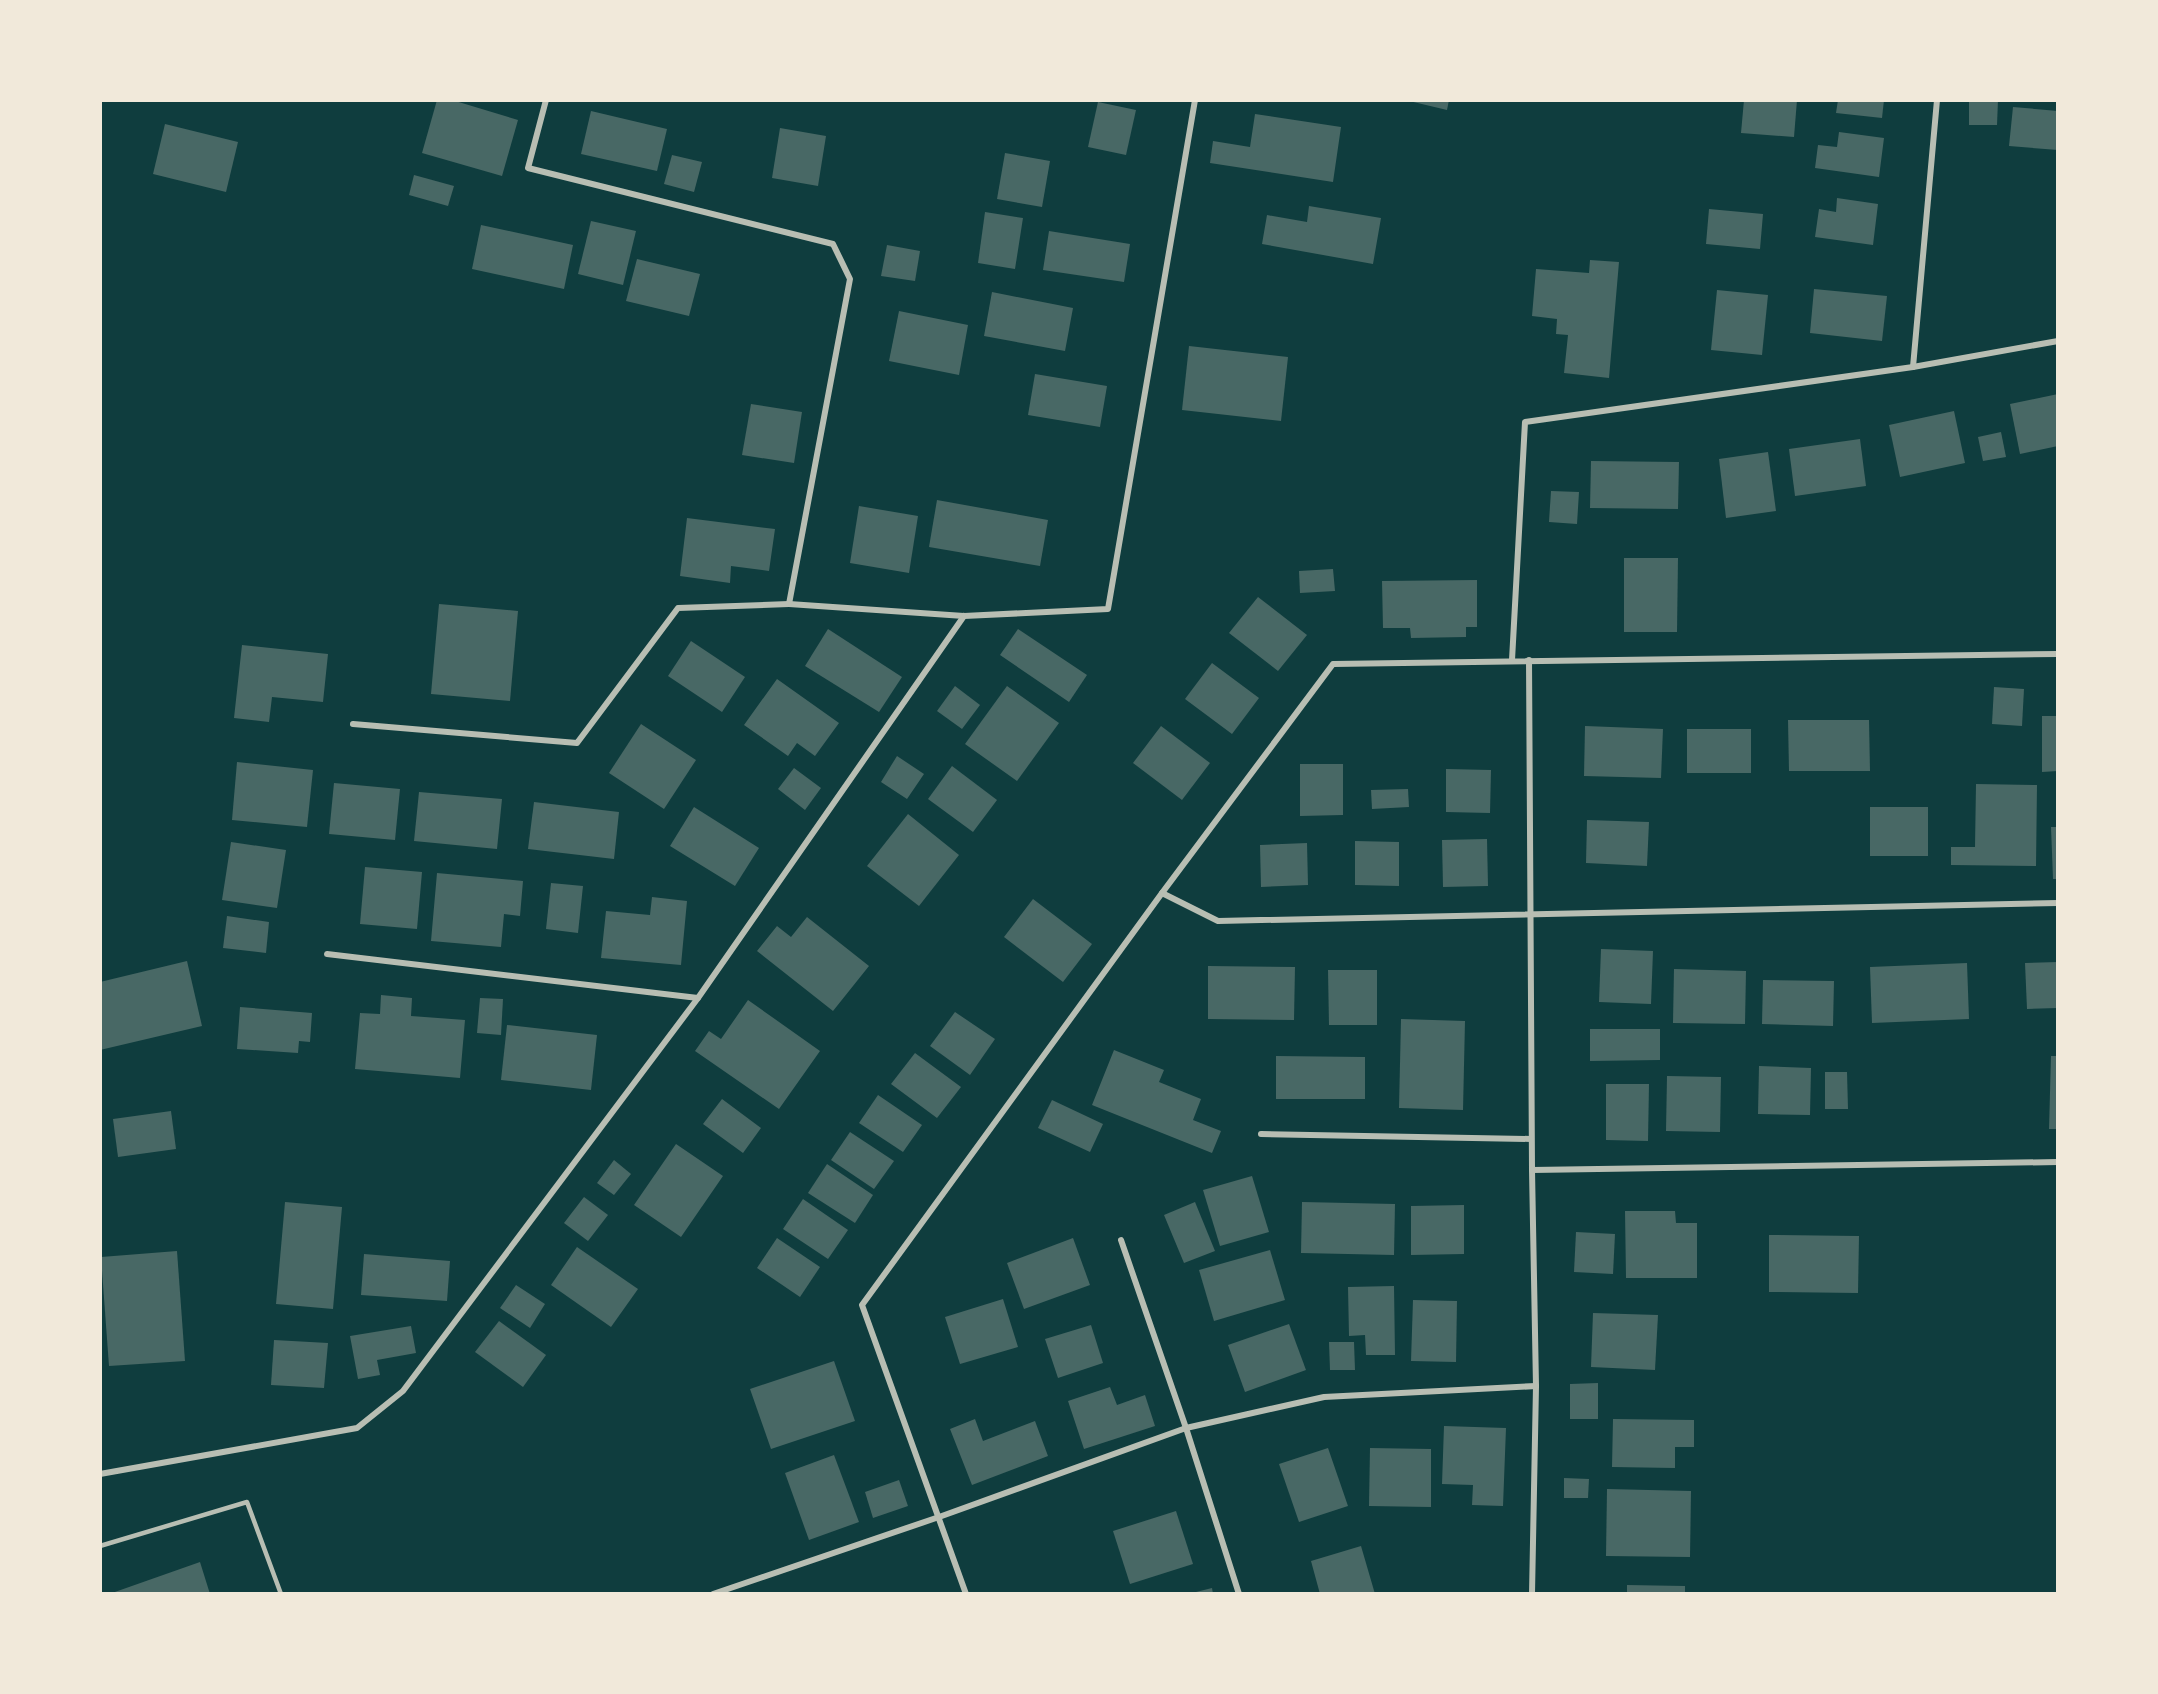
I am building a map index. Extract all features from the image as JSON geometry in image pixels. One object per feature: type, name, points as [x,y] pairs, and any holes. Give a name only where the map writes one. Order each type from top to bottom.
[{"type":"street","points":[[546,100],[528,168],[833,244],[850,279],[789,604]]},
{"type":"street","points":[[354,724],[577,743],[678,608],[789,604],[964,616],[1108,609],[1196,100]]},
{"type":"street","points":[[1913,367],[1938,100]]},
{"type":"street","points":[[1512,660],[1525,422],[1913,367],[2058,341]]},
{"type":"street","points":[[100,1474],[357,1428],[403,1391],[698,998],[964,616]]},
{"type":"street","points":[[966,1593],[862,1305],[1162,893],[1333,664],[2058,654]]},
{"type":"street","points":[[1529,660],[1532,1170],[1536,1386],[1532,1593]]},
{"type":"street","points":[[1162,893],[1218,921],[2058,903]]},
{"type":"street","points":[[327,954],[698,998]]},
{"type":"street","points":[[1261,1134],[1532,1139]]},
{"type":"street","points":[[1532,1170],[2058,1162]]},
{"type":"street","points":[[1121,1240],[1186,1428],[1239,1593]]},
{"type":"street","points":[[713,1593],[939,1517],[1186,1428],[1324,1397],[1536,1386]]},
{"type":"lane","points":[[100,1546],[248,1502],[281,1593]]},
{"type":"building","points":[[437,100],[452,100],[518,120],[502,176],[422,153]]},
{"type":"building","points":[[1405,100],[1449,100],[1447,110]]},
{"type":"building","points":[[1744,100],[1797,100],[1794,137],[1741,133]]},
{"type":"building","points":[[1838,100],[1884,100],[1882,118],[1836,113]]},
{"type":"building","points":[[1969,100],[1998,100],[1997,125],[1969,125]]},
{"type":"building","points":[[1098,102],[1136,110],[1126,155],[1088,147]]},
{"type":"building","points":[[2013,107],[2058,111],[2058,150],[2009,146]]},
{"type":"building","points":[[591,111],[667,129],[657,171],[581,154]]},
{"type":"building","points":[[1255,114],[1341,127],[1333,182],[1210,163],[1213,141],[1250,147]]},
{"type":"building","points":[[165,124],[238,142],[226,192],[153,174]]},
{"type":"building","points":[[780,128],[826,136],[818,186],[772,178]]},
{"type":"building","points":[[1839,132],[1884,138],[1879,177],[1815,168],[1818,145],[1837,147]]},
{"type":"building","points":[[1005,153],[1050,161],[1042,207],[997,199]]},
{"type":"building","points":[[672,155],[702,162],[694,192],[664,184]]},
{"type":"building","points":[[414,175],[454,186],[448,206],[409,195]]},
{"type":"building","points":[[1837,198],[1878,204],[1873,245],[1815,237],[1819,209],[1836,212]]},
{"type":"building","points":[[1309,206],[1381,218],[1373,264],[1262,244],[1267,215],[1307,222]]},
{"type":"building","points":[[1709,209],[1763,214],[1760,249],[1706,244]]},
{"type":"building","points":[[985,212],[1023,218],[1015,269],[978,263]]},
{"type":"building","points":[[591,221],[636,231],[623,285],[578,274]]},
{"type":"building","points":[[481,225],[573,245],[564,289],[472,269]]},
{"type":"building","points":[[1049,231],[1130,244],[1124,282],[1043,270]]},
{"type":"building","points":[[887,245],[920,251],[915,281],[881,276]]},
{"type":"building","points":[[637,259],[700,274],[689,316],[626,301]]},
{"type":"building","points":[[1590,260],[1619,262],[1609,378],[1564,373],[1568,335],[1556,334],[1557,319],[1532,316],[1536,269],[1589,273]]},
{"type":"building","points":[[1814,289],[1887,296],[1882,341],[1810,333]]},
{"type":"building","points":[[1717,290],[1768,295],[1762,355],[1711,350]]},
{"type":"building","points":[[992,292],[1073,308],[1065,351],[984,336]]},
{"type":"building","points":[[899,311],[968,325],[959,375],[889,361]]},
{"type":"building","points":[[1189,346],[1288,357],[1281,421],[1182,410]]},
{"type":"building","points":[[1035,374],[1107,386],[1100,427],[1028,415]]},
{"type":"building","points":[[2058,394],[2058,446],[2020,454],[2010,404]]},
{"type":"building","points":[[751,404],[802,412],[794,463],[742,455]]},
{"type":"building","points":[[1954,411],[1965,463],[1900,477],[1889,425]]},
{"type":"building","points":[[2001,432],[2006,457],[1983,461],[1978,437]]},
{"type":"building","points":[[1860,439],[1866,486],[1795,496],[1789,449]]},
{"type":"building","points":[[1768,452],[1776,511],[1726,518],[1719,459]]},
{"type":"building","points":[[1591,461],[1679,462],[1678,509],[1590,508]]},
{"type":"building","points":[[1551,491],[1579,492],[1577,524],[1549,522]]},
{"type":"building","points":[[937,500],[1048,520],[1040,566],[929,547]]},
{"type":"building","points":[[859,506],[918,516],[909,573],[850,563]]},
{"type":"building","points":[[687,518],[775,529],[769,571],[731,566],[730,583],[680,576]]},
{"type":"building","points":[[1624,558],[1678,558],[1677,632],[1624,632]]},
{"type":"building","points":[[1333,569],[1335,591],[1300,593],[1299,571]]},
{"type":"building","points":[[1477,580],[1477,627],[1466,627],[1466,637],[1411,638],[1410,628],[1383,628],[1382,581]]},
{"type":"building","points":[[1258,597],[1307,635],[1278,671],[1229,633]]},
{"type":"building","points":[[439,604],[518,611],[510,701],[431,694]]},
{"type":"building","points":[[828,629],[902,677],[879,712],[805,666]]},
{"type":"building","points":[[1018,629],[1087,675],[1069,702],[1000,655]]},
{"type":"building","points":[[691,641],[745,677],[722,712],[668,676]]},
{"type":"building","points":[[242,645],[328,654],[323,702],[272,697],[269,722],[234,718]]},
{"type":"building","points":[[1212,663],[1259,698],[1232,734],[1185,699]]},
{"type":"building","points":[[777,679],[839,723],[815,756],[797,743],[788,756],[744,725]]},
{"type":"building","points":[[955,686],[980,705],[962,729],[937,711]]},
{"type":"building","points":[[1007,686],[1059,723],[1017,781],[965,744]]},
{"type":"building","points":[[1994,687],[2024,689],[2022,726],[1992,724]]},
{"type":"building","points":[[2042,716],[2058,716],[2058,771],[2042,772]]},
{"type":"building","points":[[1788,720],[1869,720],[1870,771],[1789,771]]},
{"type":"building","points":[[641,724],[696,760],[664,809],[609,773]]},
{"type":"building","points":[[1161,726],[1210,763],[1182,800],[1133,763]]},
{"type":"building","points":[[1585,726],[1663,729],[1661,778],[1584,776]]},
{"type":"building","points":[[1687,729],[1751,729],[1751,773],[1687,773]]},
{"type":"building","points":[[897,756],[924,774],[907,799],[881,782]]},
{"type":"building","points":[[237,762],[313,770],[307,827],[232,820]]},
{"type":"building","points":[[1300,764],[1343,764],[1343,815],[1300,816]]},
{"type":"building","points":[[952,766],[997,800],[973,832],[928,799]]},
{"type":"building","points":[[794,768],[821,788],[805,810],[778,789]]},
{"type":"building","points":[[1446,769],[1491,770],[1490,813],[1446,812]]},
{"type":"building","points":[[334,783],[400,789],[395,840],[329,834]]},
{"type":"building","points":[[1976,784],[2037,785],[2036,866],[1951,865],[1951,847],[1975,847]]},
{"type":"building","points":[[1408,789],[1409,807],[1372,809],[1371,790]]},
{"type":"building","points":[[419,792],[502,799],[497,849],[414,841]]},
{"type":"building","points":[[534,802],[619,812],[614,859],[528,849]]},
{"type":"building","points":[[694,807],[759,848],[735,886],[670,846]]},
{"type":"building","points":[[1870,807],[1928,807],[1928,856],[1870,856]]},
{"type":"building","points":[[908,814],[959,855],[919,906],[867,866]]},
{"type":"building","points":[[1587,820],[1649,822],[1647,866],[1586,863]]},
{"type":"building","points":[[2051,827],[2058,827],[2058,879],[2053,879]]},
{"type":"building","points":[[1487,839],[1488,886],[1443,887],[1442,840]]},
{"type":"building","points":[[1355,841],[1399,842],[1399,886],[1355,885]]},
{"type":"building","points":[[231,842],[286,850],[277,908],[222,900]]},
{"type":"building","points":[[1307,843],[1308,885],[1261,887],[1260,845]]},
{"type":"building","points":[[365,867],[422,872],[417,929],[360,924]]},
{"type":"building","points":[[437,873],[523,881],[520,916],[504,914],[501,947],[431,941]]},
{"type":"building","points":[[551,883],[583,886],[578,933],[546,929]]},
{"type":"building","points":[[652,897],[687,901],[681,965],[601,958],[606,911],[650,915]]},
{"type":"building","points":[[1033,899],[1092,944],[1063,982],[1004,937]]},
{"type":"building","points":[[227,916],[269,922],[266,953],[223,948]]},
{"type":"building","points":[[807,917],[869,966],[833,1011],[757,951],[777,926],[791,937]]},
{"type":"building","points":[[1601,949],[1653,951],[1651,1004],[1599,1002]]},
{"type":"building","points":[[187,961],[202,1026],[100,1050],[100,982]]},
{"type":"building","points":[[2058,962],[2058,1008],[2027,1009],[2025,963]]},
{"type":"building","points":[[1967,963],[1969,1019],[1872,1023],[1870,967]]},
{"type":"building","points":[[1208,966],[1295,967],[1294,1020],[1208,1019]]},
{"type":"building","points":[[1674,969],[1746,971],[1745,1024],[1673,1023]]},
{"type":"building","points":[[1328,970],[1377,970],[1377,1025],[1329,1025]]},
{"type":"building","points":[[1763,980],[1834,981],[1833,1026],[1762,1024]]},
{"type":"building","points":[[381,995],[412,998],[411,1016],[465,1020],[460,1078],[355,1069],[360,1013],[380,1014]]},
{"type":"building","points":[[480,998],[503,999],[501,1035],[477,1033]]},
{"type":"building","points":[[748,1000],[820,1051],[779,1109],[695,1051],[709,1031],[721,1039]]},
{"type":"building","points":[[240,1007],[312,1013],[310,1042],[299,1041],[298,1053],[237,1049]]},
{"type":"building","points":[[955,1012],[995,1039],[970,1075],[930,1046]]},
{"type":"building","points":[[1401,1019],[1465,1021],[1463,1110],[1399,1108]]},
{"type":"building","points":[[507,1025],[597,1035],[591,1090],[501,1080]]},
{"type":"building","points":[[1590,1029],[1660,1029],[1660,1060],[1590,1061]]},
{"type":"building","points":[[1114,1050],[1164,1070],[1159,1082],[1201,1099],[1193,1120],[1221,1131],[1212,1153],[1092,1105]]},
{"type":"building","points":[[915,1053],[961,1087],[937,1118],[891,1084]]},
{"type":"building","points":[[1276,1056],[1365,1057],[1365,1099],[1276,1099]]},
{"type":"building","points":[[2051,1056],[2058,1056],[2058,1129],[2049,1129]]},
{"type":"building","points":[[1759,1066],[1811,1068],[1810,1115],[1758,1114]]},
{"type":"building","points":[[1825,1072],[1847,1072],[1848,1109],[1825,1109]]},
{"type":"building","points":[[1667,1076],[1721,1077],[1720,1132],[1666,1131]]},
{"type":"building","points":[[1606,1084],[1649,1084],[1648,1141],[1606,1140]]},
{"type":"building","points":[[878,1095],[922,1125],[903,1152],[859,1123]]},
{"type":"building","points":[[722,1099],[761,1128],[743,1153],[703,1124]]},
{"type":"building","points":[[1052,1100],[1103,1124],[1090,1152],[1038,1128]]},
{"type":"building","points":[[171,1111],[176,1149],[118,1157],[113,1119]]},
{"type":"building","points":[[850,1132],[894,1161],[874,1189],[831,1160]]},
{"type":"building","points":[[676,1144],[723,1176],[681,1237],[634,1205]]},
{"type":"building","points":[[614,1160],[631,1174],[614,1195],[597,1183]]},
{"type":"building","points":[[827,1164],[873,1195],[855,1223],[808,1193]]},
{"type":"building","points":[[1252,1176],[1269,1232],[1220,1246],[1203,1190]]},
{"type":"building","points":[[584,1197],[608,1215],[588,1241],[564,1223]]},
{"type":"building","points":[[803,1199],[848,1230],[828,1259],[783,1229]]},
{"type":"building","points":[[285,1202],[342,1207],[333,1309],[276,1304]]},
{"type":"building","points":[[1195,1202],[1215,1251],[1184,1263],[1164,1215]]},
{"type":"building","points":[[1302,1202],[1395,1204],[1394,1255],[1301,1253]]},
{"type":"building","points":[[1464,1205],[1464,1254],[1411,1255],[1411,1206]]},
{"type":"building","points":[[1625,1211],[1675,1211],[1676,1223],[1697,1223],[1697,1278],[1626,1278]]},
{"type":"building","points":[[1576,1232],[1615,1234],[1613,1274],[1574,1272]]},
{"type":"building","points":[[1769,1235],[1859,1236],[1858,1293],[1769,1292]]},
{"type":"building","points":[[777,1238],[820,1267],[800,1297],[757,1268]]},
{"type":"building","points":[[1073,1238],[1090,1285],[1024,1309],[1007,1263]]},
{"type":"building","points":[[577,1247],[638,1289],[611,1327],[551,1285]]},
{"type":"building","points":[[1270,1250],[1285,1300],[1214,1321],[1199,1270]]},
{"type":"building","points":[[177,1251],[185,1361],[109,1366],[101,1257]]},
{"type":"building","points":[[364,1254],[450,1261],[447,1301],[361,1295]]},
{"type":"building","points":[[516,1285],[545,1304],[530,1328],[500,1308]]},
{"type":"building","points":[[1394,1286],[1395,1355],[1366,1355],[1365,1335],[1349,1336],[1348,1287]]},
{"type":"building","points":[[1003,1299],[1018,1347],[960,1364],[945,1317]]},
{"type":"building","points":[[1413,1300],[1457,1301],[1456,1362],[1411,1361]]},
{"type":"building","points":[[1593,1313],[1658,1315],[1655,1370],[1591,1367]]},
{"type":"building","points":[[499,1321],[546,1355],[523,1387],[475,1352]]},
{"type":"building","points":[[1289,1324],[1306,1370],[1245,1392],[1228,1345]]},
{"type":"building","points":[[1091,1325],[1103,1363],[1058,1378],[1045,1339]]},
{"type":"building","points":[[411,1326],[416,1353],[377,1360],[380,1375],[358,1379],[350,1336]]},
{"type":"building","points":[[274,1340],[328,1343],[324,1388],[271,1385]]},
{"type":"building","points":[[1329,1342],[1354,1342],[1355,1370],[1330,1370]]},
{"type":"building","points":[[834,1361],[855,1421],[771,1449],[750,1389]]},
{"type":"building","points":[[1598,1383],[1598,1419],[1570,1419],[1570,1384]]},
{"type":"building","points":[[1110,1387],[1117,1405],[1145,1395],[1155,1426],[1084,1449],[1068,1401]]},
{"type":"building","points":[[975,1419],[983,1441],[1035,1421],[1048,1456],[972,1485],[950,1429]]},
{"type":"building","points":[[1613,1419],[1694,1420],[1694,1447],[1675,1447],[1675,1468],[1612,1467]]},
{"type":"building","points":[[1444,1426],[1506,1428],[1503,1506],[1472,1505],[1473,1485],[1442,1484]]},
{"type":"building","points":[[1328,1448],[1348,1506],[1299,1522],[1279,1464]]},
{"type":"building","points":[[1370,1448],[1431,1449],[1431,1507],[1369,1506]]},
{"type":"building","points":[[834,1455],[859,1522],[809,1540],[785,1473]]},
{"type":"building","points":[[1564,1478],[1589,1479],[1588,1498],[1564,1498]]},
{"type":"building","points":[[899,1480],[908,1506],[873,1518],[865,1492]]},
{"type":"building","points":[[1607,1489],[1691,1491],[1690,1557],[1606,1556]]},
{"type":"building","points":[[1176,1511],[1193,1564],[1130,1584],[1113,1531]]},
{"type":"building","points":[[1361,1546],[1375,1594],[1320,1594],[1311,1561]]},
{"type":"building","points":[[200,1562],[210,1594],[112,1594],[112,1593]]},
{"type":"building","points":[[1627,1585],[1685,1586],[1685,1594],[1627,1594]]},
{"type":"building","points":[[1212,1588],[1213,1594],[1192,1593]]}]
